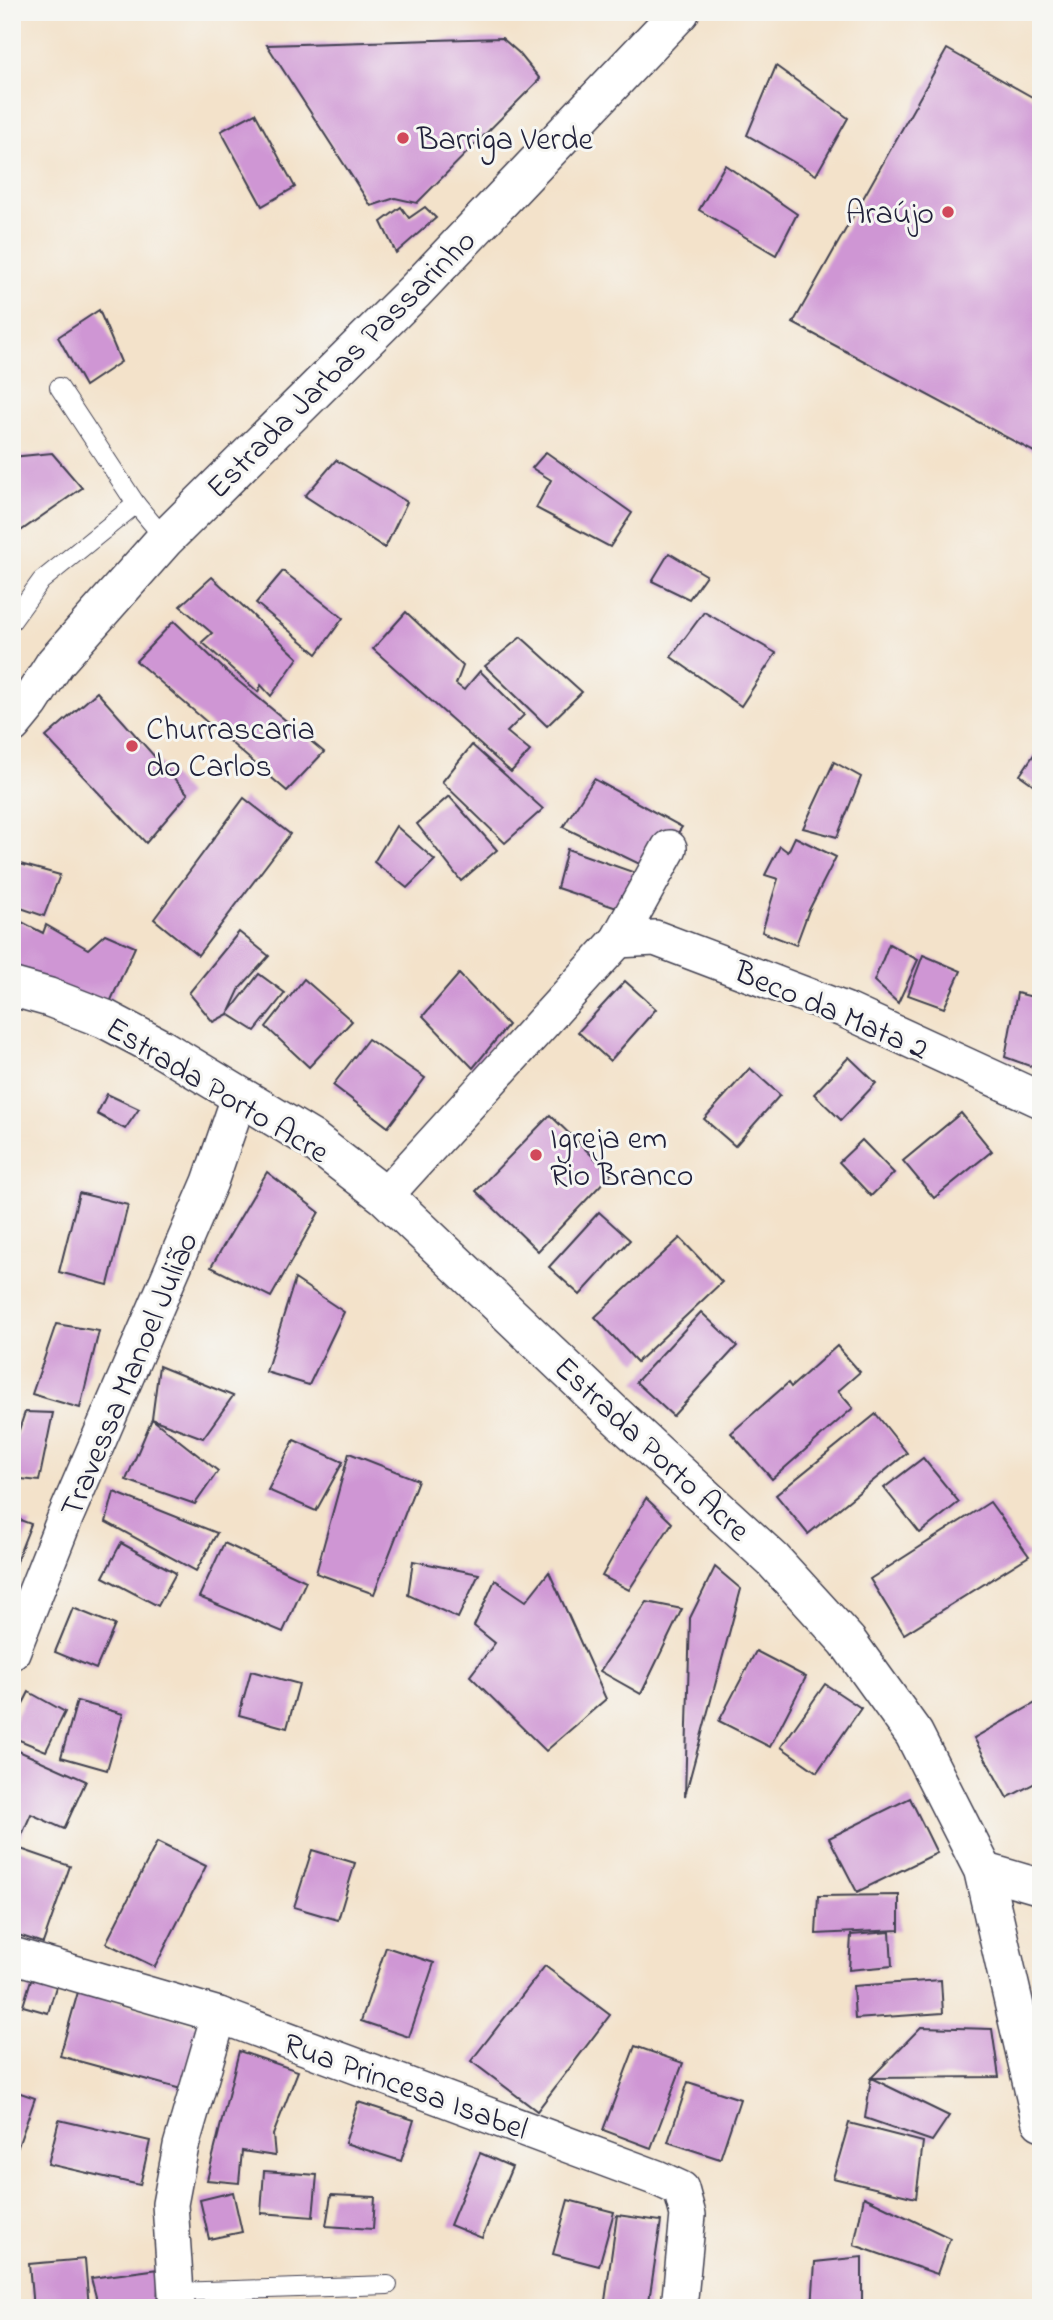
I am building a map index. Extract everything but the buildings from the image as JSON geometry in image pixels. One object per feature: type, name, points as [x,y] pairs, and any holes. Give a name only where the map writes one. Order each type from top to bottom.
[{"type":"street","name":"Estrada Jarbas Passarinho","points":[[12,724],[55,663],[165,539],[415,291],[680,12]]},
{"type":"street","points":[[12,688],[55,663]]},
{"type":"street","points":[[385,1196],[618,940],[669,848]]},
{"type":"street","name":"Beco da Mata 2","points":[[618,940],[655,938],[833,1005],[1041,1100]]},
{"type":"street","name":"Estrada Porto Acre","points":[[12,987],[48,997],[105,1019],[162,1049],[311,1139],[385,1196],[612,1412],[773,1560],[847,1641],[914,1734],[983,1870],[1041,2120]]},
{"type":"street","name":"Travessa Manoel Julião","points":[[12,1652],[65,1518],[210,1182],[240,1096]]},
{"type":"street","points":[[983,1870],[1041,1887]]},
{"type":"street","name":"Rua Princesa Isabel","points":[[12,1955],[219,2015],[681,2189],[688,2215],[679,2308]]},
{"type":"street","points":[[176,2300],[170,2204],[181,2146],[219,2015]]},
{"type":"lane","points":[[58,387],[136,504],[165,539]]},
{"type":"lane","points":[[12,621],[41,581],[136,504]]},
{"type":"lane","points":[[176,2300],[388,2285]]},
{"type":"place","name":"Barriga Verde","points":[[403,138]]},
{"type":"place","name":"Araújo","points":[[948,212]]},
{"type":"place","name":"Churrascaria do Carlos","points":[[132,746]]},
{"type":"place","name":"Igreja em Rio Branco","points":[[536,1155]]}]
